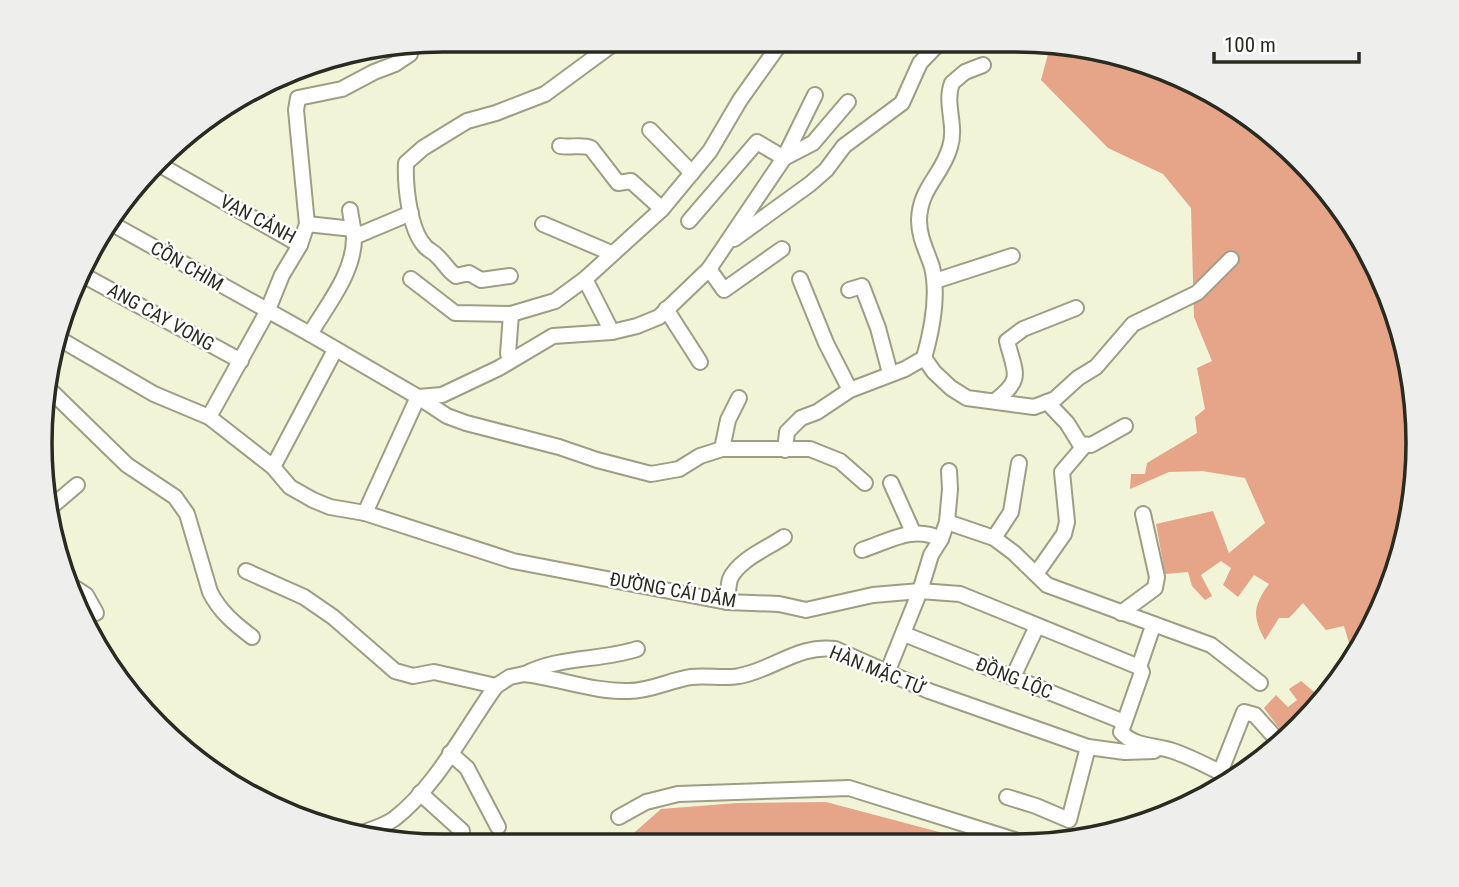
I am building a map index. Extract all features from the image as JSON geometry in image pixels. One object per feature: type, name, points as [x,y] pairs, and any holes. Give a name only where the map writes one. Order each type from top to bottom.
[{"type":"street","points":[[510,276],[481,280],[469,273],[456,276],[447,270],[437,255],[422,244],[411,213],[405,183],[406,163],[423,148],[467,121],[545,94],[601,52]]},
{"type":"street","points":[[411,279],[455,313],[511,314],[555,301],[585,279],[662,209],[710,151],[740,100],[774,52]]},
{"type":"street","points":[[724,246],[810,184],[826,170],[844,146],[902,103],[920,63],[930,52]]},
{"type":"street","points":[[307,224],[296,110],[298,98],[342,89],[410,54]]},
{"type":"street","points":[[983,65],[965,72],[952,83],[948,103],[953,129],[951,145],[945,162],[926,189],[920,205],[921,243],[931,263],[935,281],[933,313],[924,358],[951,388],[967,398],[1034,407],[1055,400],[1078,378],[1096,367],[1133,324],[1197,293],[1231,259]]},
{"type":"street","points":[[365,513],[418,397],[442,396],[552,336],[612,331],[637,326],[659,317],[709,268],[784,158],[815,95]]},
{"type":"street","points":[[784,158],[813,143],[848,102]]},
{"type":"street","points":[[650,130],[692,173]]},
{"type":"street","points":[[689,221],[757,142],[784,158]]},
{"type":"street","points":[[560,146],[571,148],[584,145],[591,148],[618,183],[631,181],[662,209]]},
{"type":"street","name":"VẠN CẢNH","points":[[166,168],[300,245],[307,224],[353,233]]},
{"type":"street","points":[[310,334],[343,280],[352,252],[350,210]]},
{"type":"street","points":[[353,233],[411,213]]},
{"type":"street","points":[[543,224],[611,253]]},
{"type":"street","name":"CỒN CHÌM","points":[[117,227],[310,334],[447,416],[651,474],[678,469],[700,456],[722,449]]},
{"type":"street","points":[[209,417],[267,312],[282,275],[300,245]]},
{"type":"street","points":[[709,268],[724,290],[782,249]]},
{"type":"street","points":[[935,281],[1012,256]]},
{"type":"street","name":"ANG CAY VONG","points":[[90,278],[240,361]]},
{"type":"street","points":[[585,279],[612,331]]},
{"type":"street","points":[[800,279],[831,354],[850,390]]},
{"type":"street","points":[[849,290],[862,286],[878,328],[890,373]]},
{"type":"street","points":[[995,401],[1012,388],[1016,376],[1007,341],[1023,329],[1076,308]]},
{"type":"street","points":[[666,309],[700,362]]},
{"type":"street","points":[[511,314],[508,354],[513,359]]},
{"type":"street","name":"ĐƯỜNG CÁI DĂM","points":[[66,343],[155,394],[209,417],[273,467],[290,487],[330,507],[365,513],[513,561],[727,602],[779,604],[806,610],[873,595],[920,591],[960,594],[1139,667]]},
{"type":"street","points":[[273,467],[335,350]]},
{"type":"street","points":[[785,450],[787,432],[801,418],[817,412],[850,390],[905,369],[924,358]]},
{"type":"street","points":[[56,396],[127,466],[181,503],[215,602],[232,621],[252,637]]},
{"type":"street","points":[[739,398],[728,420],[722,449],[810,449],[840,461],[865,483]]},
{"type":"street","points":[[1047,402],[1067,423],[1080,444],[1091,445],[1125,426]]},
{"type":"street","points":[[1035,573],[1064,534],[1067,522],[1062,472],[1085,445]]},
{"type":"street","points":[[994,538],[1011,512],[1019,463]]},
{"type":"street","points":[[887,673],[904,634],[931,555],[947,522],[949,471]]},
{"type":"street","points":[[891,483],[913,532]]},
{"type":"street","points":[[57,502],[77,485]]},
{"type":"street","points":[[1122,613],[1156,588],[1157,577],[1143,514]]},
{"type":"street","points":[[947,522],[994,538],[1047,585],[1153,626],[1199,639],[1260,684]]},
{"type":"street","points":[[862,550],[885,543],[904,533],[930,534],[941,539]]},
{"type":"street","points":[[727,602],[730,580],[734,574],[745,563],[784,537]]},
{"type":"street","points":[[246,570],[304,597],[333,617],[395,671],[414,676],[434,672],[496,686]]},
{"type":"street","points":[[82,592],[96,613]]},
{"type":"street","points":[[1013,677],[1037,626]]},
{"type":"street","points":[[1153,626],[1139,667],[1142,672],[1140,679],[1121,732],[1124,736],[1151,747],[1172,751],[1224,774]]},
{"type":"street","name":"ĐỒNG LỘC","points":[[904,634],[1124,722]]},
{"type":"street","name":"HÀN MẶC TỬ","points":[[524,674],[607,690],[629,691],[649,689],[693,677],[735,677],[755,673],[800,652],[822,647],[835,649],[929,691],[1088,747],[1125,752],[1172,751]]},
{"type":"street","points":[[374,828],[392,821],[420,793],[496,686],[510,677],[555,662],[606,657],[637,649]]},
{"type":"street","points":[[1220,773],[1244,712],[1255,715],[1274,736]]},
{"type":"street","points":[[1007,797],[1069,820],[1088,747]]},
{"type":"street","points":[[450,753],[467,768],[498,827]]},
{"type":"street","points":[[619,817],[646,802],[678,794],[849,788],[996,834]]},
{"type":"street","points":[[420,793],[462,831]]},
{"type":"shaded area","points":[[1048,54],[1067,56],[1141,73],[1211,105],[1254,133],[1292,167],[1326,205],[1354,248],[1377,294],[1399,367],[1406,418],[1406,469],[1399,520],[1386,569],[1350,646],[1344,626],[1326,630],[1303,603],[1289,618],[1279,618],[1265,640],[1256,611],[1269,584],[1254,575],[1238,597],[1223,585],[1231,568],[1221,561],[1201,575],[1212,596],[1205,600],[1192,586],[1188,572],[1165,574],[1156,524],[1213,511],[1229,553],[1265,523],[1245,478],[1202,471],[1169,472],[1130,489],[1131,474],[1145,474],[1147,463],[1197,433],[1195,417],[1205,409],[1197,368],[1212,361],[1194,317],[1191,208],[1163,174],[1108,148],[1041,80]]},
{"type":"shaded area","points":[[1301,681],[1316,693],[1281,730],[1264,708],[1276,695],[1288,707],[1297,700],[1289,689]]},
{"type":"shaded area","points":[[826,802],[947,834],[633,834],[661,809],[737,803]]}]
